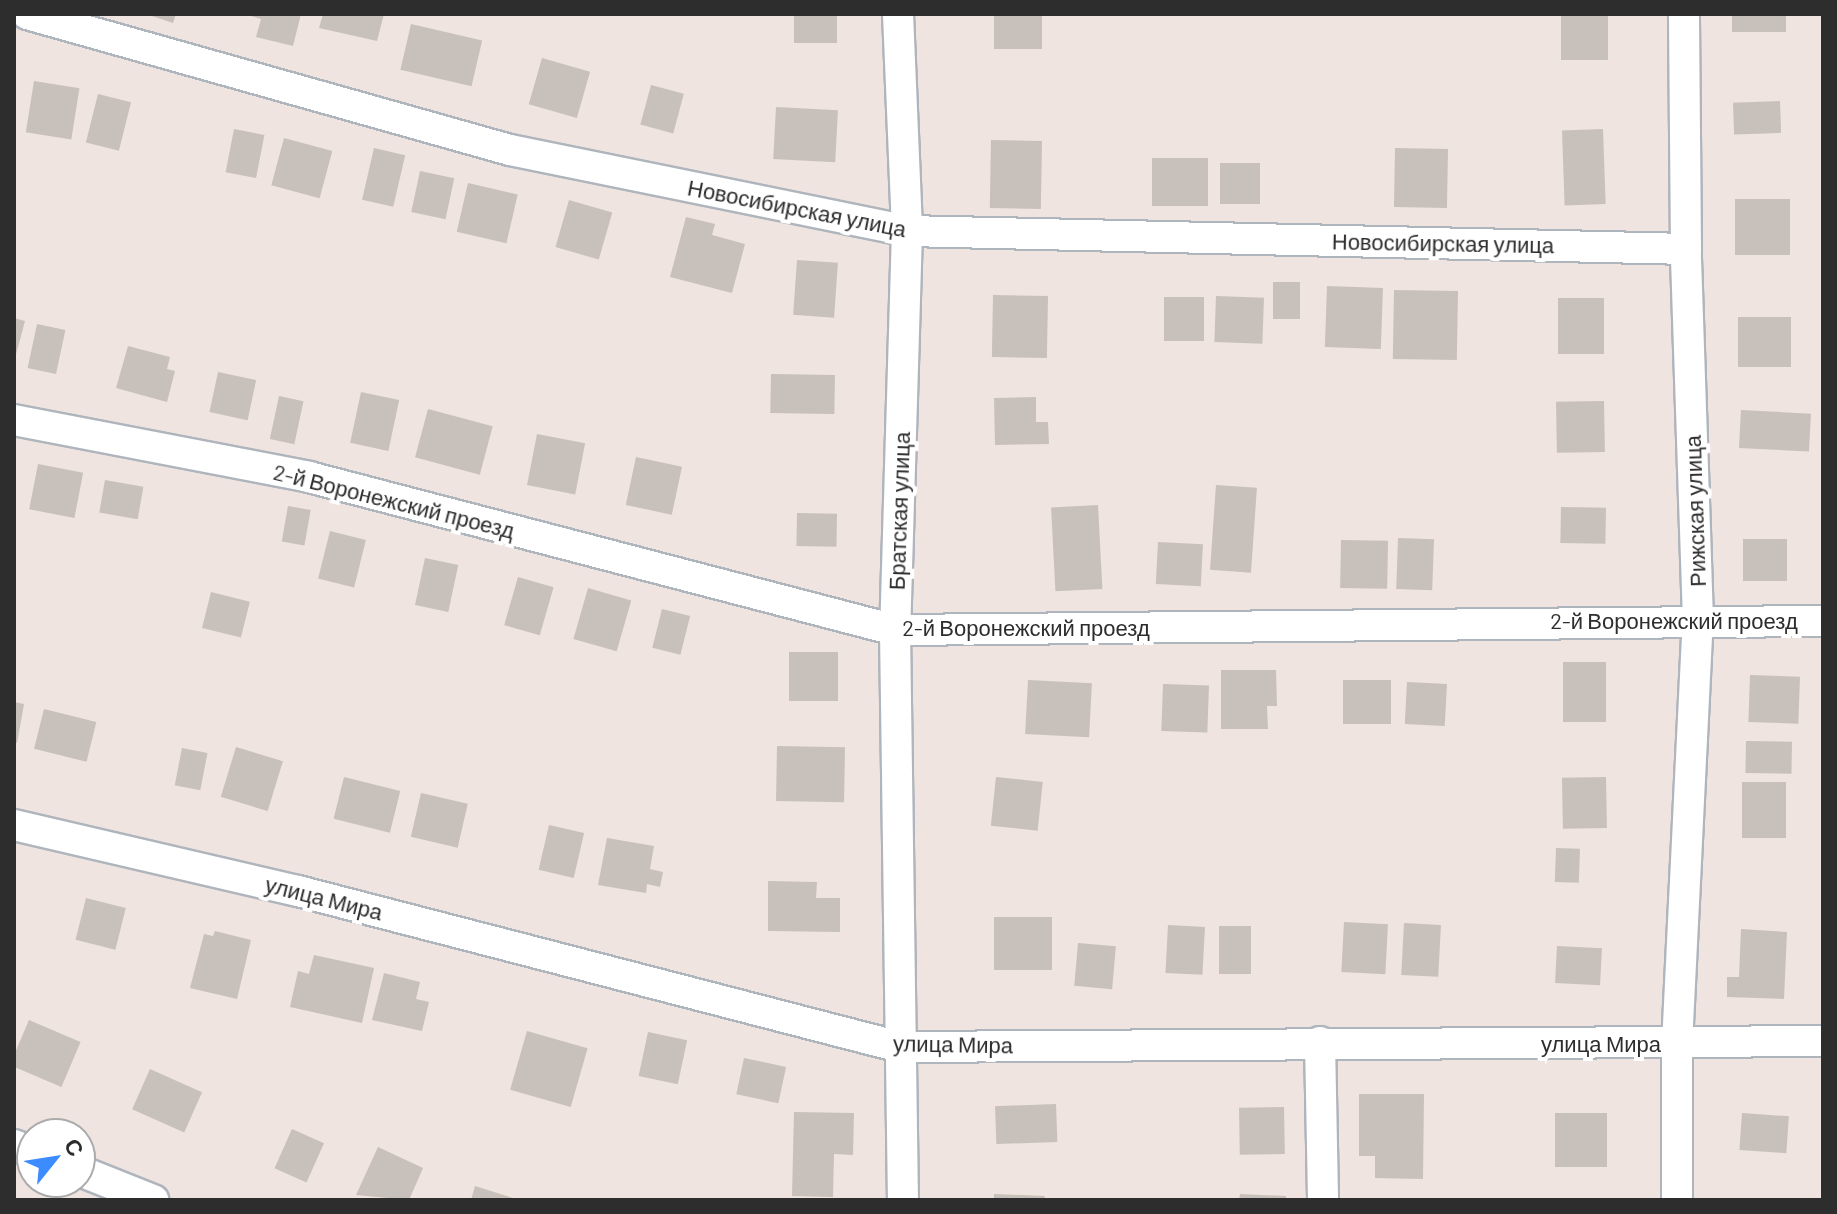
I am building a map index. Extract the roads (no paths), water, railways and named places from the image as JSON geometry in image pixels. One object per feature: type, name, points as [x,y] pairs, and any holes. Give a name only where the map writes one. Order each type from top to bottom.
[{"type":"street","name":"Новосибирская улица","points":[[27,14],[510,150],[907,231],[1686,249]]},
{"type":"street","name":"Братская улица","points":[[898,14],[907,231],[895,630],[903,1200]]},
{"type":"street","name":"Рижская улица","points":[[1677,1200],[1677,1045],[1698,620],[1686,249],[1684,14]]},
{"type":"street","name":"2-й Воронежский проезд","points":[[14,420],[309,477],[895,630],[1823,621]]},
{"type":"street","name":"улица Мира","points":[[14,825],[298,891],[900,1047],[1320,1042],[1677,1045],[1823,1041]]},
{"type":"street","points":[[1320,1042],[1323,1200]]},
{"type":"street","points":[[96,1177],[153,1200]]}]
